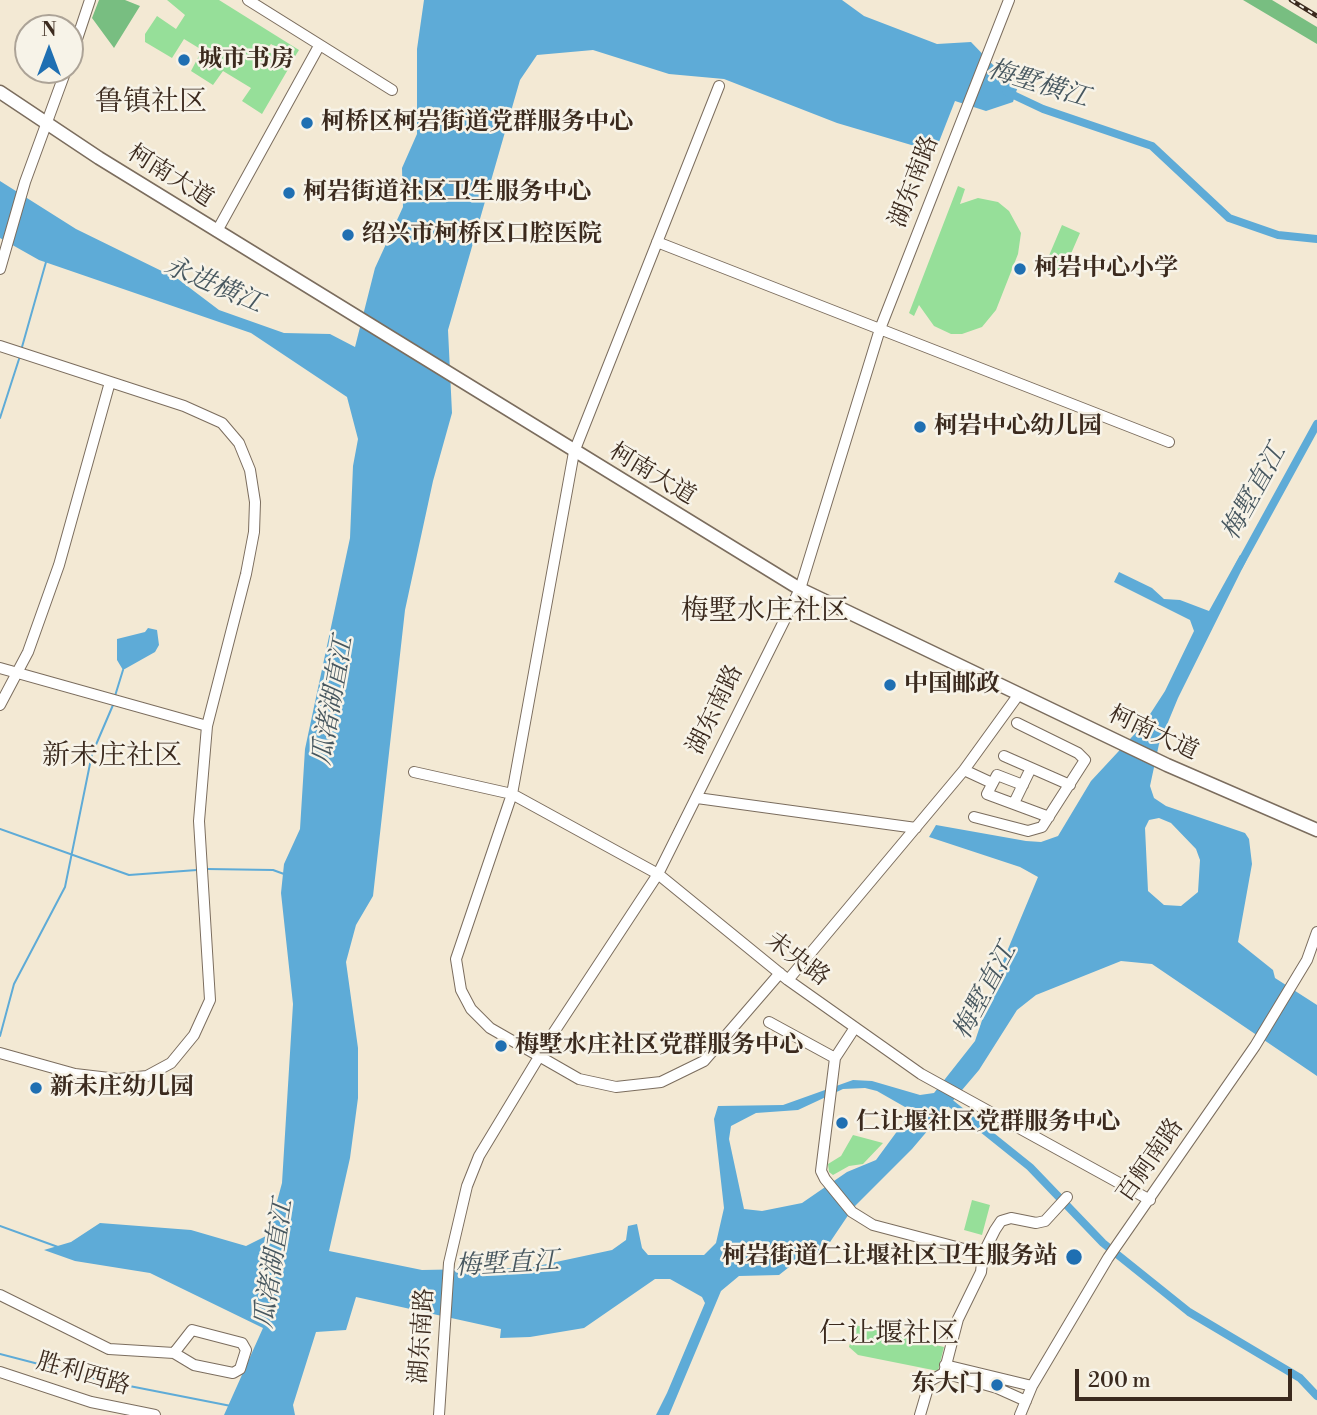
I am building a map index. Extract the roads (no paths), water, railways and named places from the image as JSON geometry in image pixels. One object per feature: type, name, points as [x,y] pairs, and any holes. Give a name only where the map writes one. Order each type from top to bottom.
[{"type":"main road","name":"柯南大道","points":[[0,92],[46,125],[492,402],[800,589],[1167,765],[1317,830]]},
{"type":"street","points":[[84,18],[90,0]]},
{"type":"street","points":[[248,0],[392,90]]},
{"type":"street","name":"湖东南路","points":[[439,1415],[449,1263],[467,1185],[479,1156],[539,1057],[659,874],[800,589],[880,329],[1009,0]]},
{"type":"street","points":[[217,231],[319,46]]},
{"type":"street","points":[[0,269],[25,182],[61,84]]},
{"type":"street","points":[[719,86],[574,452],[512,794],[456,959],[461,990],[471,1009],[490,1028],[539,1057],[579,1079],[602,1085],[633,1087],[661,1082],[704,1061],[784,977],[916,828],[964,770],[1019,694]]},
{"type":"street","points":[[657,242],[1169,442]]},
{"type":"street","points":[[0,346],[184,406],[222,423],[239,443],[250,470],[255,502],[254,532],[207,726],[199,821],[210,1000],[194,1035],[171,1063],[147,1076],[118,1079],[75,1074],[3,1054]]},
{"type":"street","points":[[0,705],[17,673],[59,565],[110,382]]},
{"type":"street","points":[[0,668],[207,726]]},
{"type":"street","points":[[974,817],[1028,831],[1042,827],[1086,760],[1079,753],[1017,723]]},
{"type":"street","points":[[1004,756],[1070,785]]},
{"type":"street","points":[[1014,803],[1031,768]]},
{"type":"street","points":[[964,770],[992,783]]},
{"type":"street","name":"未央路","points":[[414,772],[512,794],[659,874],[784,977],[921,1074],[1150,1200]]},
{"type":"street","points":[[1023,785],[997,775],[987,794],[1049,817]]},
{"type":"street","points":[[696,798],[916,828]]},
{"type":"street","name":"百舸南路","points":[[1020,1415],[1031,1386],[1108,1258],[1255,1046],[1296,980],[1317,932]]},
{"type":"street","points":[[769,1022],[835,1058]]},
{"type":"street","points":[[854,1029],[835,1058],[821,1171],[825,1179],[852,1212],[873,1225],[983,1254]]},
{"type":"street","points":[[920,1415],[930,1381],[944,1369],[958,1319],[981,1272],[983,1254],[1001,1221],[1045,1221],[1068,1197]]},
{"type":"street","points":[[0,1295],[109,1349],[174,1353],[194,1365],[233,1373],[240,1368],[246,1350],[242,1343],[192,1330],[174,1353]]},
{"type":"street","points":[[944,1369],[1031,1386]]},
{"type":"street","points":[[944,1369],[1026,1401]]},
{"type":"street","name":"胜利西路","points":[[0,1372],[92,1402],[155,1415]]},
{"type":"water","name":"瓜渚湖直江","points":[[424,0],[842,0],[864,16],[937,44],[971,42],[996,68],[1009,65],[1018,86],[1013,102],[986,111],[955,101],[935,152],[837,123],[724,79],[669,74],[593,50],[537,55],[520,80],[448,330],[452,413],[433,481],[405,610],[373,896],[356,925],[346,962],[358,1048],[358,1098],[350,1158],[329,1251],[422,1270],[528,1268],[612,1250],[626,1240],[628,1226],[637,1224],[642,1248],[648,1255],[704,1255],[716,1243],[724,1208],[714,1119],[718,1106],[783,1105],[853,1080],[872,1081],[920,1095],[934,1093],[975,1041],[998,973],[1038,877],[1020,867],[929,837],[936,825],[1026,841],[1041,842],[1058,836],[1091,781],[1143,725],[1165,691],[1194,631],[1190,620],[1114,582],[1119,572],[1152,588],[1164,599],[1180,600],[1209,611],[1240,555],[1247,559],[1178,698],[1159,744],[1150,786],[1154,798],[1166,806],[1245,833],[1249,839],[1252,864],[1238,942],[1273,970],[1275,978],[1317,1005],[1317,1076],[1152,964],[1121,961],[1036,995],[1017,1010],[979,1070],[912,1149],[853,1208],[824,1251],[798,1260],[779,1275],[739,1276],[721,1291],[669,1415],[656,1415],[705,1303],[702,1297],[670,1279],[655,1279],[584,1328],[530,1337],[500,1338],[501,1329],[356,1297],[346,1330],[316,1332],[293,1405],[295,1415],[224,1415],[263,1328],[150,1273],[75,1261],[44,1250],[71,1242],[100,1223],[191,1230],[246,1246],[268,1235],[282,1183],[293,1004],[281,893],[284,864],[300,829],[305,749],[350,538],[353,466],[358,439],[347,397],[251,333],[39,260],[0,238],[0,181],[76,229],[178,279],[219,310],[284,333],[330,334],[355,347],[375,268],[403,207],[402,168],[417,134],[417,49]],"holes":[[[1159,818],[1171,823],[1196,849],[1200,860],[1198,892],[1181,906],[1164,905],[1148,891],[1145,828],[1149,820]],[[865,1088],[877,1091],[912,1111],[876,1160],[847,1172],[802,1203],[762,1211],[744,1209],[729,1139],[731,1126],[756,1113],[798,1110],[843,1089]]]},
{"type":"water","points":[[148,628],[157,630],[159,645],[155,652],[123,670],[117,660],[117,639],[145,632]]},
{"type":"waterway","name":"梅墅横江","points":[[1007,92],[1043,109],[1152,146],[1229,218],[1278,235],[1317,239]]},
{"type":"waterway","points":[[22,347],[46,262]]},
{"type":"waterway","points":[[0,418],[20,356]]},
{"type":"waterway","name":"梅墅直江","points":[[1239,566],[1317,424]]},
{"type":"waterway","points":[[115,696],[123,670]]},
{"type":"waterway","points":[[0,1036],[14,984],[65,887],[92,754],[113,705]]},
{"type":"waterway","points":[[0,829],[129,875],[197,870]]},
{"type":"waterway","points":[[207,869],[273,870],[284,874]]},
{"type":"waterway","points":[[944,1098],[1030,1167],[1103,1243],[1189,1312],[1300,1378],[1317,1396]]},
{"type":"waterway","points":[[0,1226],[58,1247]]},
{"type":"waterway","points":[[0,1354],[104,1381],[231,1406]]},
{"type":"railway","points":[[1291,0],[1317,16]]},
{"type":"place","name":"城市书房","points":[[184,60]]},
{"type":"place","name":"柯桥区柯岩街道党群服务中心","points":[[307,123]]},
{"type":"place","name":"柯岩街道社区卫生服务中心","points":[[289,193]]},
{"type":"place","name":"绍兴市柯桥区口腔医院","points":[[348,235]]},
{"type":"place","name":"柯岩中心小学","points":[[1020,269]]},
{"type":"place","name":"柯岩中心幼儿园","points":[[920,427]]},
{"type":"place","name":"中国邮政","points":[[890,685]]},
{"type":"place","name":"梅墅水庄社区党群服务中心","points":[[501,1046]]},
{"type":"place","name":"新未庄幼儿园","points":[[36,1088]]},
{"type":"place","name":"仁让堰社区党群服务中心","points":[[842,1123]]},
{"type":"place","name":"柯岩街道仁让堰社区卫生服务站","points":[[1074,1257]]},
{"type":"place","name":"东大门","points":[[997,1385]]},
{"type":"district","name":"鲁镇社区","points":[[151,103]]},
{"type":"district","name":"梅墅水庄社区","points":[[765,612]]},
{"type":"district","name":"新未庄社区","points":[[112,757]]},
{"type":"district","name":"仁让堰社区","points":[[889,1335]]},
{"type":"water label","name":"永进横江","points":[[213,286]]}]
